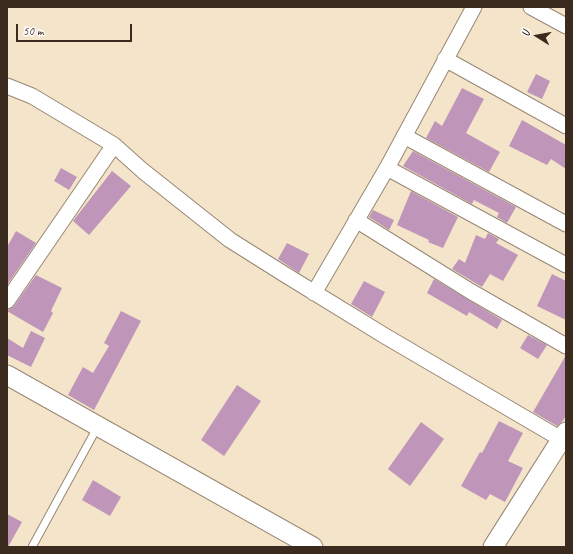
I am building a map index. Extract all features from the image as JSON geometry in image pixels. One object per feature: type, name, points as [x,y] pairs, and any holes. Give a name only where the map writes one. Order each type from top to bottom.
[{"type":"street","points":[[314,293],[387,168],[445,58],[474,7]]},
{"type":"street","points":[[531,7],[566,26]]},
{"type":"street","points":[[445,58],[566,126]]},
{"type":"street","points":[[7,86],[32,96],[114,145],[149,176],[230,240],[314,293],[564,436],[493,547]]},
{"type":"street","points":[[404,136],[566,224]]},
{"type":"street","points":[[7,301],[114,145]]},
{"type":"street","points":[[387,168],[566,265]]},
{"type":"street","points":[[356,220],[470,291],[566,346]]},
{"type":"street","points":[[7,375],[313,547]]},
{"type":"lane","points":[[32,547],[98,426]]},
{"type":"building","points":[[536,74],[550,81],[542,99],[527,92]]},
{"type":"building","points":[[462,88],[484,99],[466,133],[500,152],[489,172],[426,138],[435,121],[442,126]]},
{"type":"building","points":[[522,120],[566,145],[566,169],[551,159],[547,165],[509,146]]},
{"type":"building","points":[[413,151],[516,207],[507,223],[497,217],[499,213],[474,200],[472,204],[403,166]]},
{"type":"building","points":[[61,168],[77,177],[69,190],[54,181]]},
{"type":"building","points":[[112,171],[131,186],[89,235],[73,221]]},
{"type":"building","points":[[411,191],[458,217],[443,248],[428,242],[429,240],[397,225]]},
{"type":"building","points":[[373,210],[394,220],[389,230],[369,217]]},
{"type":"building","points":[[16,231],[36,243],[7,285],[7,247]]},
{"type":"building","points":[[488,233],[499,239],[496,243],[518,255],[503,281],[490,274],[482,287],[452,269],[459,259],[465,263],[476,235],[485,239]]},
{"type":"building","points":[[287,243],[309,254],[299,273],[278,259]]},
{"type":"building","points":[[552,274],[566,281],[566,320],[537,306]]},
{"type":"building","points":[[36,275],[62,288],[51,311],[53,313],[43,332],[7,311],[14,306]]},
{"type":"building","points":[[434,279],[502,320],[497,329],[469,312],[467,316],[427,293]]},
{"type":"building","points":[[364,281],[385,292],[372,317],[351,304]]},
{"type":"building","points":[[121,311],[141,321],[94,410],[68,395],[83,367],[93,373],[109,346],[104,343]]},
{"type":"building","points":[[31,331],[45,338],[31,367],[7,355],[7,338],[23,348]]},
{"type":"building","points":[[528,335],[547,345],[538,359],[520,348]]},
{"type":"building","points":[[566,355],[566,416],[557,426],[533,412]]},
{"type":"building","points":[[237,385],[261,401],[224,456],[201,440]]},
{"type":"building","points":[[499,421],[523,433],[508,461],[523,468],[505,502],[490,494],[486,500],[461,486],[480,452],[482,453]]},
{"type":"building","points":[[421,422],[444,439],[410,486],[388,469]]},
{"type":"building","points":[[93,480],[121,497],[110,516],[82,500]]},
{"type":"building","points":[[7,514],[22,522],[8,547],[7,547]]}]
